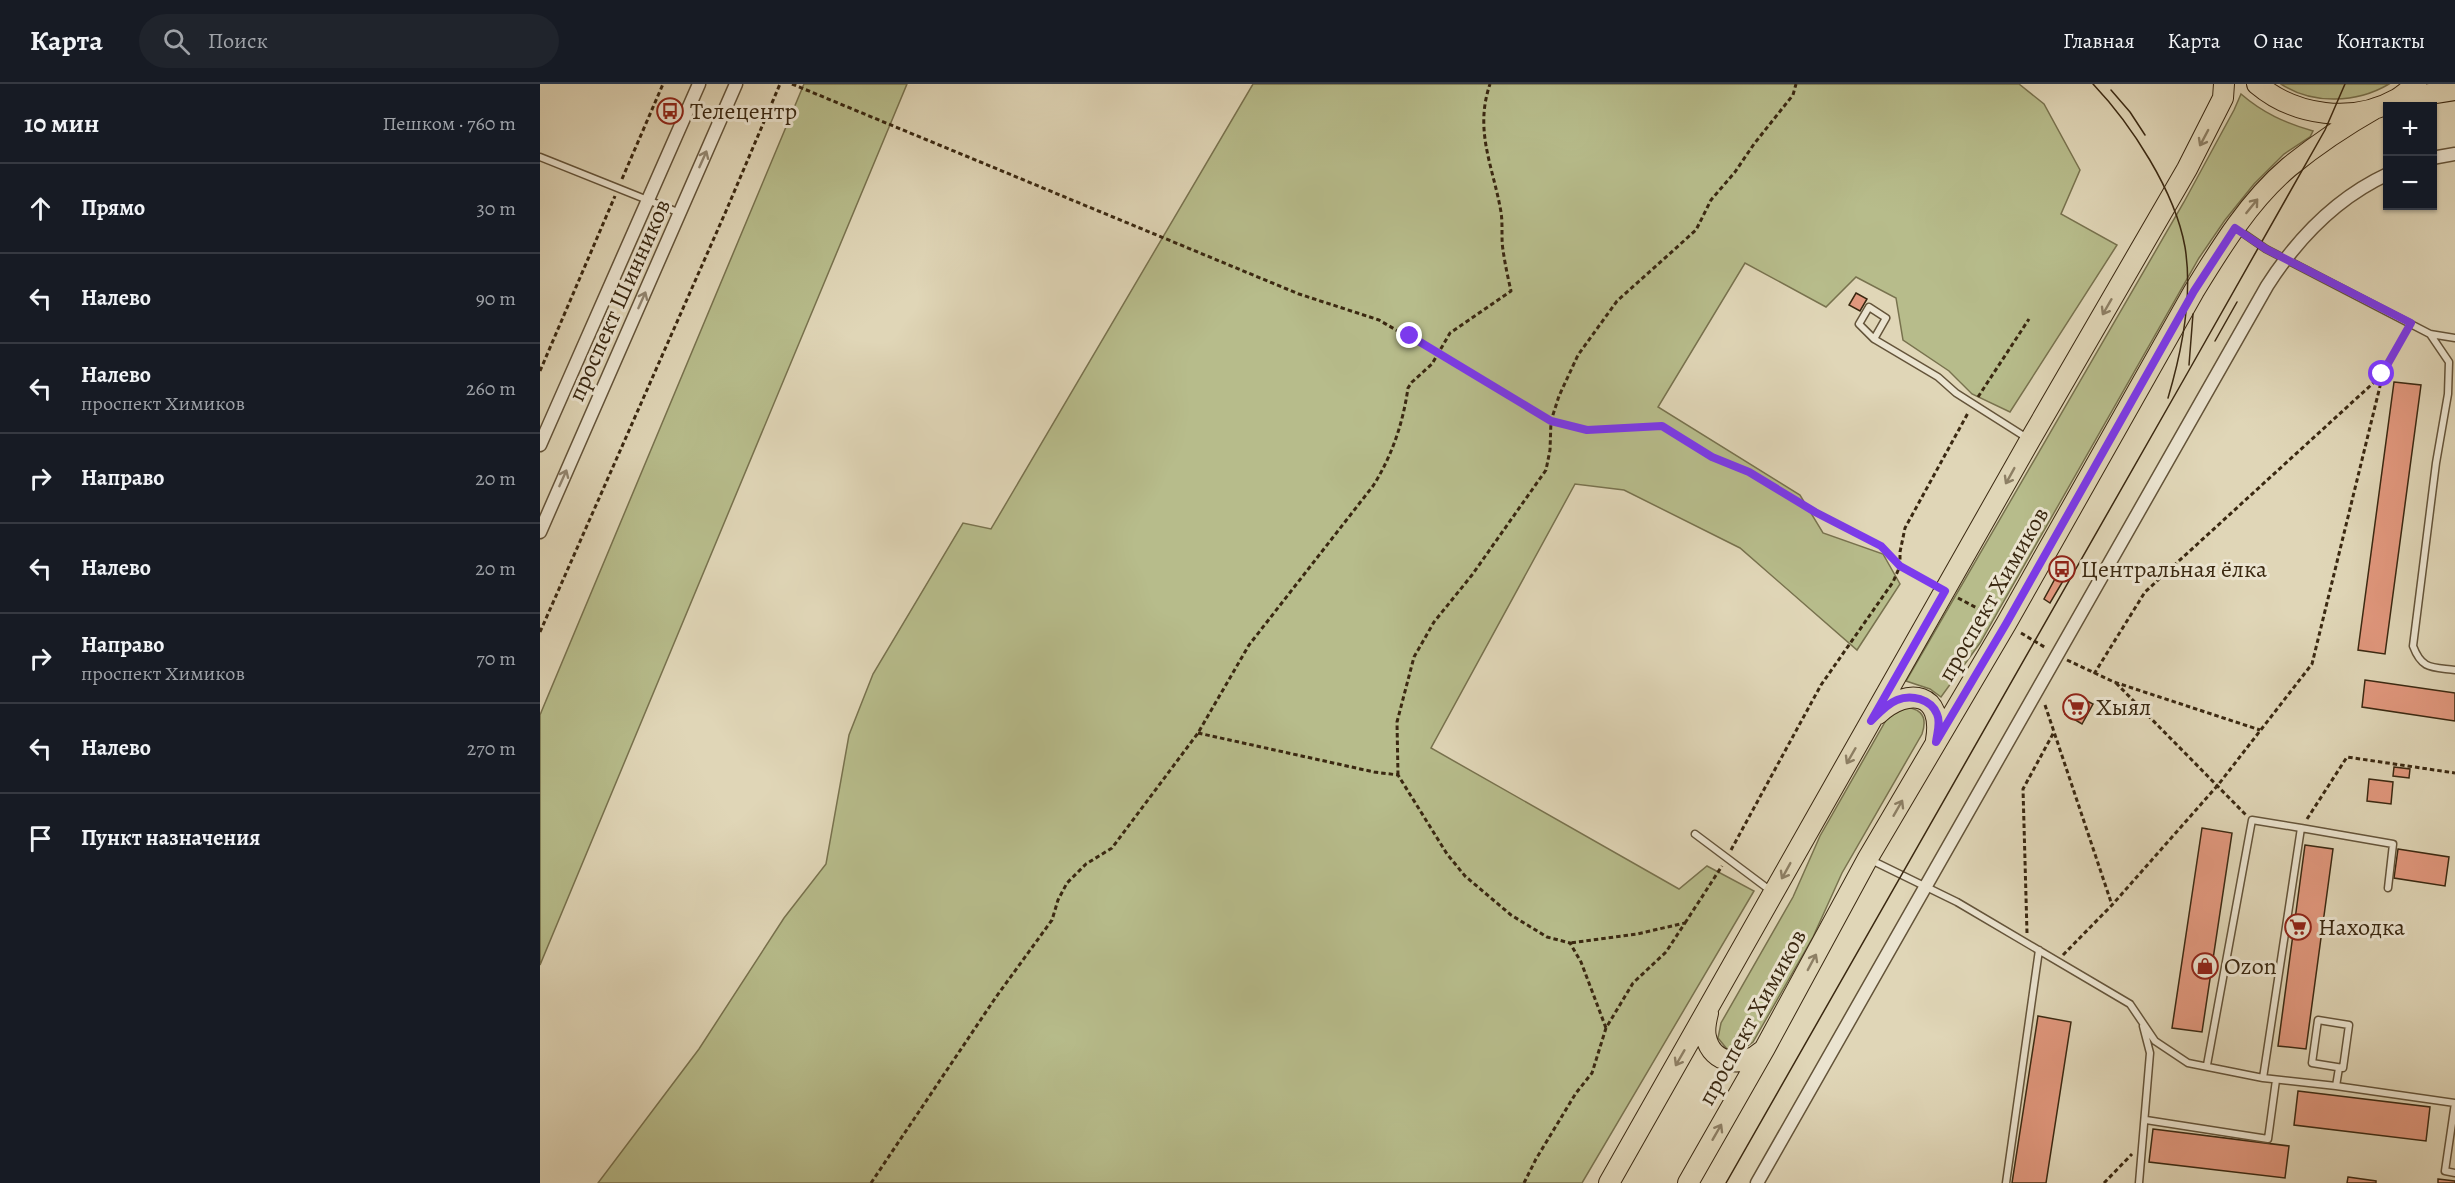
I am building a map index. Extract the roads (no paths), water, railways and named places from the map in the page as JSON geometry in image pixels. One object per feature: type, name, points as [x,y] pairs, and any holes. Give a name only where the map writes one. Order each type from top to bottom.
[{"type":"main road","name":"проспект Химиков","points":[[1609,1183],[2030,440],[2187,169],[2219,107],[2224,84]]},
{"type":"main road","points":[[2257,84],[2285,103],[2332,115],[2376,108],[2398,99],[2455,90]]},
{"type":"main road","points":[[2398,99],[2416,84]]},
{"type":"main road","name":"проспект Химиков","points":[[1688,1183],[1765,1048],[1868,858],[2006,624],[2194,291],[2235,228],[2264,192],[2288,168],[2349,124],[2376,108]]},
{"type":"main road","points":[[1871,721],[1895,700],[1907,697],[1919,699],[1930,705],[1937,715],[1939,724],[1936,742]]},
{"type":"main road","points":[[1709,1008],[1705,1033],[1708,1045],[1716,1055],[1727,1061],[1739,1063],[1752,1059],[1765,1048]]},
{"type":"street","name":"проспект Шинников","points":[[540,443],[699,84]]},
{"type":"street","name":"проспект Шинников","points":[[540,532],[736,84]]},
{"type":"street","points":[[2437,157],[2455,154]]},
{"type":"street","points":[[1757,1183],[2284,258],[2341,202],[2383,177]]},
{"type":"lane","points":[[540,157],[680,213]]},
{"type":"lane","points":[[2235,228],[2284,258],[2430,334],[2455,338]]},
{"type":"lane","points":[[1874,339],[1886,318],[1869,307],[1859,324],[1874,339],[1938,377],[1956,393],[2030,440]]},
{"type":"lane","points":[[2430,334],[2449,362],[2449,373],[2413,646],[2418,658],[2427,666],[2455,670]]},
{"type":"lane","points":[[2207,1065],[2252,820],[2392,844],[2388,888]]},
{"type":"lane","points":[[2263,1078],[2301,828]]},
{"type":"lane","points":[[1695,834],[1774,893]]},
{"type":"lane","points":[[1868,858],[1926,886],[2130,1004],[2155,1041],[2188,1063],[2276,1080],[2455,1103],[2445,1171],[2455,1173]]},
{"type":"lane","points":[[2006,1183],[2039,950]]},
{"type":"lane","points":[[2318,1020],[2349,1025],[2343,1068],[2339,1068],[2312,1063],[2318,1020]]},
{"type":"lane","points":[[2139,1183],[2150,1053],[2141,1021]]},
{"type":"lane","points":[[2336,1086],[2339,1068]]},
{"type":"lane","points":[[2146,1120],[2268,1139],[2276,1080]]},
{"type":"tram line","points":[[2093,84],[2122,118],[2150,160],[2162,181],[2180,226],[2187,266],[2187,304],[2178,361],[2168,398]]},
{"type":"tram line","points":[[1726,1183],[2325,130],[2345,84]]},
{"type":"tram line","points":[[2111,90],[2130,112],[2145,135]]},
{"type":"tram line","points":[[2215,341],[2237,302]]},
{"type":"tram line","points":[[2189,365],[2193,314]]},
{"type":"place","name":"Телецентр","points":[[670,111]]},
{"type":"place","name":"Центральная ёлка","points":[[2062,569]]},
{"type":"place","name":"Хыял","points":[[2076,707]]},
{"type":"place","name":"Находка","points":[[2298,927]]},
{"type":"place","name":"Ozon","points":[[2205,966]]}]
